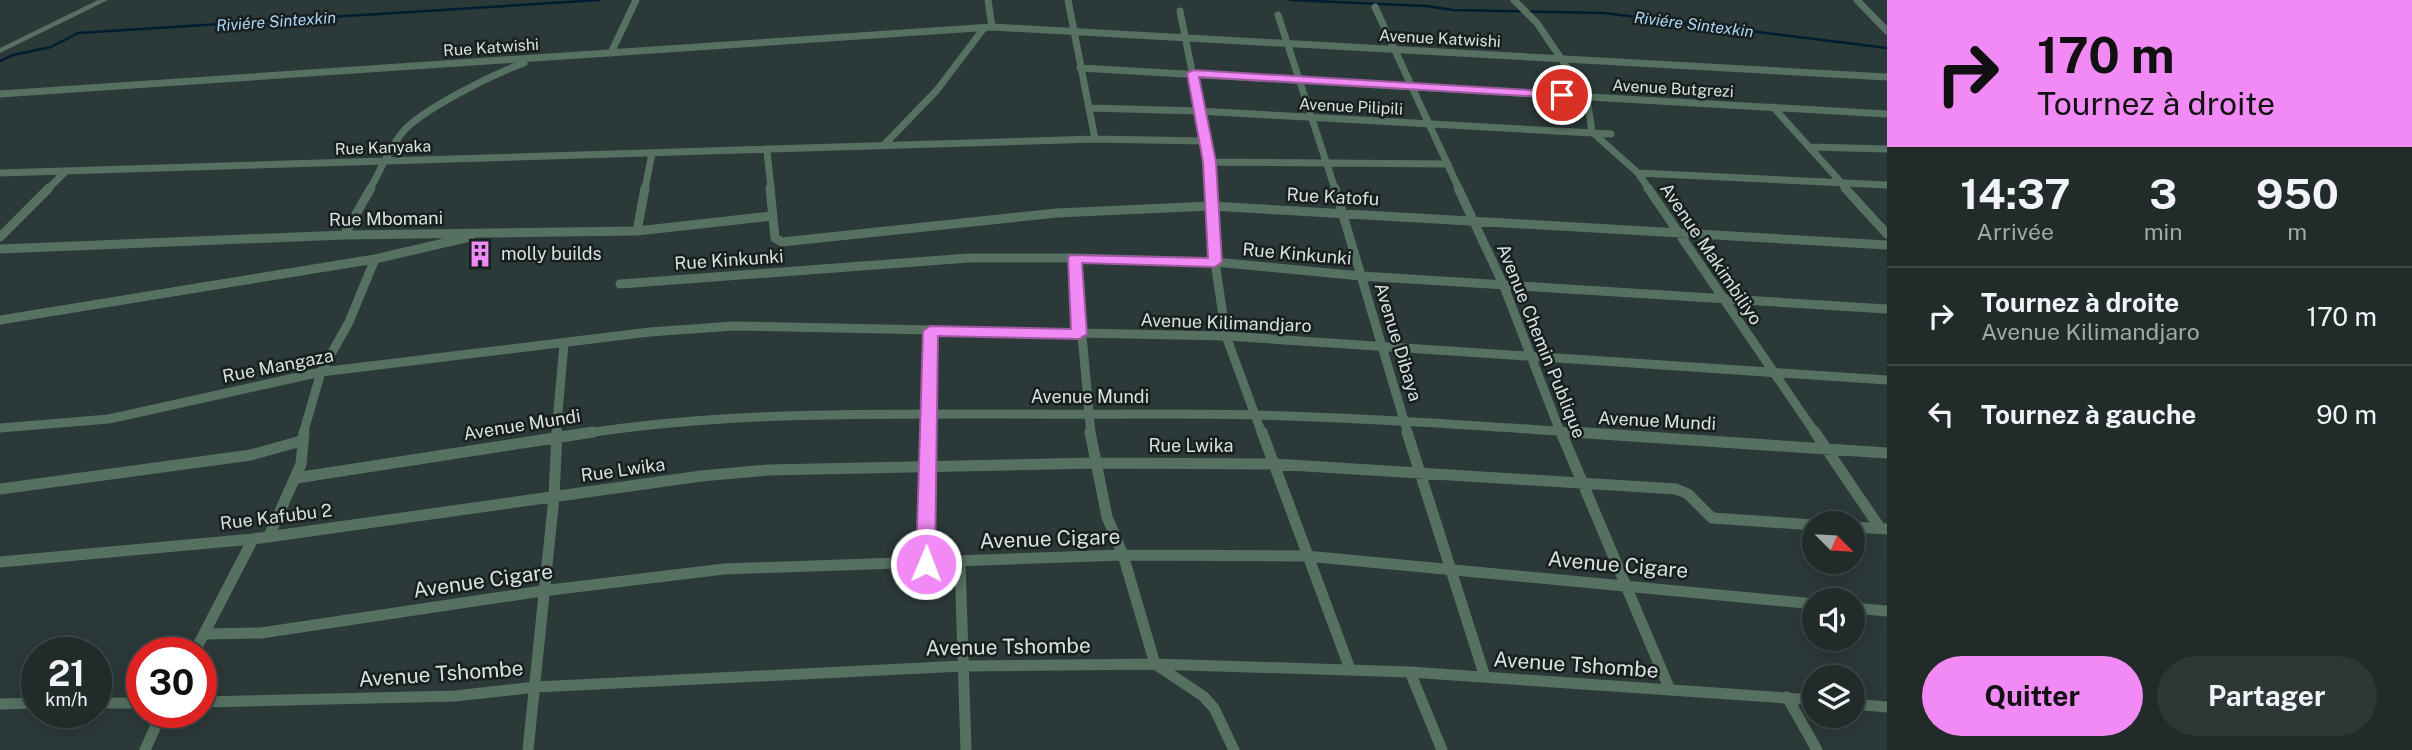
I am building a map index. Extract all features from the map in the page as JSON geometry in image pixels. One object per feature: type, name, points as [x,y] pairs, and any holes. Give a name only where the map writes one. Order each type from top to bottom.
[{"type":"street","points":[[0,51],[104,0]]},
{"type":"street","points":[[611,52],[636,0]]},
{"type":"street","points":[[884,145],[925,105],[988,27],[988,0]]},
{"type":"street","points":[[1068,0],[1095,139]]},
{"type":"street","points":[[1857,0],[1887,31]]},
{"type":"street","points":[[1515,2],[1537,23],[1587,97],[1592,132]]},
{"type":"street","name":"Avenue Chemin Publique","points":[[1375,7],[1503,284],[1580,482],[1670,690]]},
{"type":"street","points":[[1180,11],[1209,162],[1215,262],[1226,336],[1253,415],[1274,464],[1350,669]]},
{"type":"street","name":"Avenue Dibaya","points":[[1278,15],[1328,164],[1380,346],[1485,677]]},
{"type":"street","name":"Rue Katwishi","points":[[0,94],[988,27]]},
{"type":"street","name":"Avenue Katwishi","points":[[988,27],[1560,57],[1887,78]]},
{"type":"street","points":[[344,234],[403,131],[419,118],[502,71],[539,58]]},
{"type":"street","name":"Avenue Butgrezi","points":[[1080,68],[1887,114]]},
{"type":"street","points":[[1773,107],[1887,234]]},
{"type":"street","name":"Avenue Pilipili","points":[[1090,108],[1198,111],[1611,134]]},
{"type":"street","name":"Avenue Makimbiliyo","points":[[1592,132],[1638,173],[1772,373],[1883,528]]},
{"type":"street","name":"Rue Kanyaka","points":[[0,173],[1095,139],[1205,141]]},
{"type":"street","points":[[1810,147],[1887,149]]},
{"type":"street","points":[[766,151],[772,216]]},
{"type":"street","points":[[637,231],[652,153]]},
{"type":"street","points":[[1209,162],[1448,164]]},
{"type":"street","points":[[0,237],[66,171]]},
{"type":"street","points":[[1638,173],[1887,186]]},
{"type":"street","name":"Rue Katofu","points":[[772,216],[775,238],[778,240],[951,226],[1057,212],[1211,206],[1887,245]]},
{"type":"street","name":"Rue Mbomani","points":[[0,249],[344,234],[637,231],[772,216]]},
{"type":"street","points":[[0,320],[375,259],[452,243],[480,234]]},
{"type":"street","name":"Rue Kinkunki","points":[[620,284],[968,258],[1075,258],[1215,262],[1362,276],[1887,309]]},
{"type":"street","points":[[1075,258],[1087,414],[1107,517],[1123,555],[1155,664],[1203,696],[1214,708],[1234,750]]},
{"type":"street","points":[[269,536],[301,464],[301,440],[321,372],[349,322],[375,259]]},
{"type":"street","name":"Avenue Kilimandjaro","points":[[564,344],[650,332],[734,326],[1226,336],[1887,380]]},
{"type":"street","points":[[926,564],[930,331]]},
{"type":"street","points":[[528,750],[536,687],[542,591],[554,497],[564,344]]},
{"type":"street","name":"Rue Mangaza","points":[[0,428],[109,419],[321,372],[564,344]]},
{"type":"street","name":"Avenue Mundi","points":[[296,478],[633,426],[760,417],[1253,415],[1405,421],[1887,453]]},
{"type":"street","points":[[0,489],[251,455],[301,440]]},
{"type":"street","name":"Rue Lwika","points":[[554,497],[768,470],[1096,463],[1274,464],[1686,491],[1694,496],[1706,515],[1720,520],[1802,524]]},
{"type":"street","name":"Rue Kafubu 2","points":[[0,562],[253,539],[554,497]]},
{"type":"street","points":[[203,637],[253,539]]},
{"type":"street","name":"Avenue Cigare","points":[[205,634],[261,633],[542,591],[724,569],[1123,555],[1306,556],[1802,603]]},
{"type":"street","points":[[960,562],[966,750]]},
{"type":"street","points":[[1865,609],[1887,611]]},
{"type":"street","name":"Avenue Tshombe","points":[[217,702],[455,696],[536,687],[963,666],[1155,664],[1410,672],[1802,699]]},
{"type":"street","points":[[1410,672],[1442,750]]},
{"type":"street","points":[[1787,697],[1817,750]]},
{"type":"street","points":[[0,704],[21,703]]},
{"type":"street","points":[[1865,705],[1887,707]]},
{"type":"street","points":[[145,750],[155,728]]},
{"type":"waterway","name":"Riviére Sintexkin","points":[[0,61],[13,55],[51,47],[78,33],[599,0]]},
{"type":"waterway","name":"Riviére Sintexkin","points":[[1290,0],[1426,6],[1453,10],[1604,13],[1887,48]]},
{"type":"place","name":"molly builds","points":[[480,254]]},
{"type":"route","points":[[926,564],[930,331],[1079,334],[1075,258],[1215,262],[1209,162],[1193,73],[1562,95]]}]
